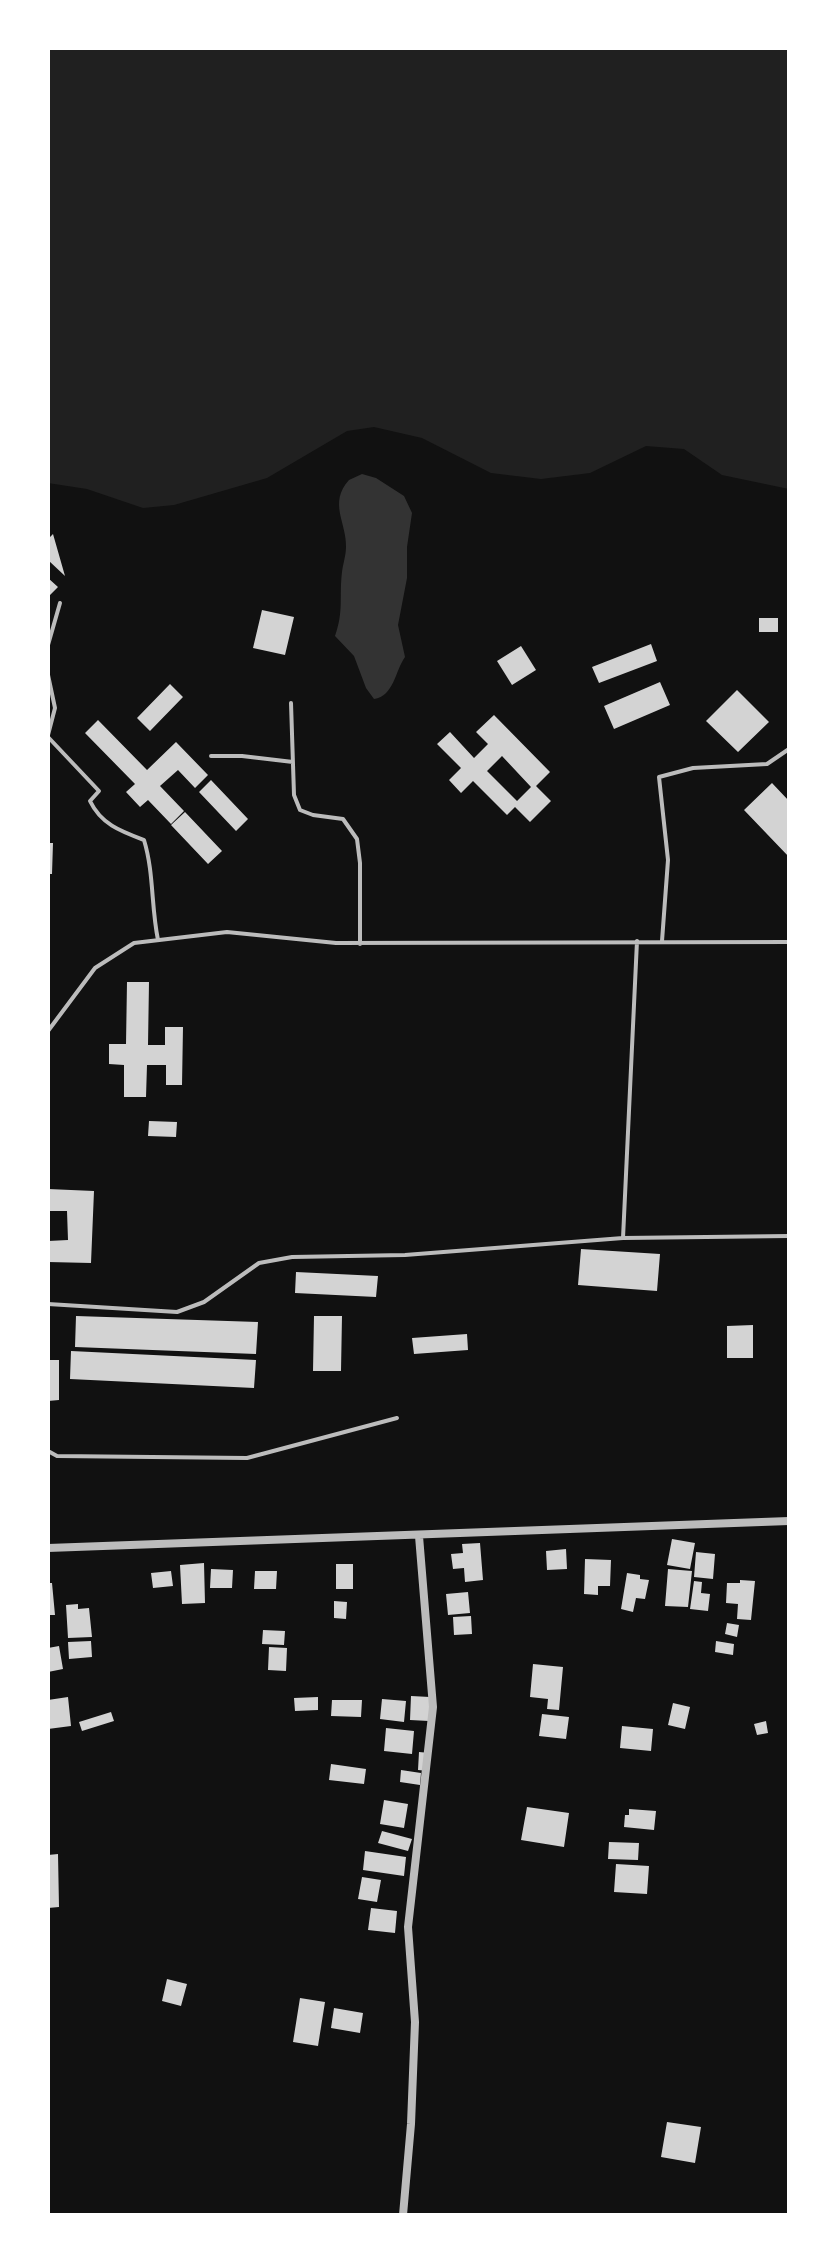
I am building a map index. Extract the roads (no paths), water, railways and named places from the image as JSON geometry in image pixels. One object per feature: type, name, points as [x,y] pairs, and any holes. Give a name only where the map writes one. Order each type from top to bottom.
[{"type":"street","points":[[48,1548],[115,1543],[419,1536],[789,1521]]},
{"type":"street","points":[[403,2215],[415,2022],[408,1927],[433,1707],[419,1536]]},
{"type":"lane","points":[[48,645],[60,603]]},
{"type":"lane","points":[[48,675],[55,708],[48,736],[99,791],[90,801],[97,815],[118,831],[144,840],[152,868],[151,906],[158,940]]},
{"type":"lane","points":[[291,703],[294,795],[300,810],[343,819],[357,839],[360,944]]},
{"type":"lane","points":[[662,941],[668,860],[659,777],[693,768],[767,764],[789,749]]},
{"type":"lane","points":[[211,756],[293,762]]},
{"type":"lane","points":[[48,1031],[95,968],[134,943],[158,940],[227,932],[360,944],[789,942]]},
{"type":"lane","points":[[623,1238],[637,941]]},
{"type":"lane","points":[[48,1304],[177,1312],[204,1302],[259,1263],[281,1259],[405,1255],[623,1238],[789,1236]]},
{"type":"lane","points":[[48,1451],[57,1456],[247,1458],[397,1418]]}]
